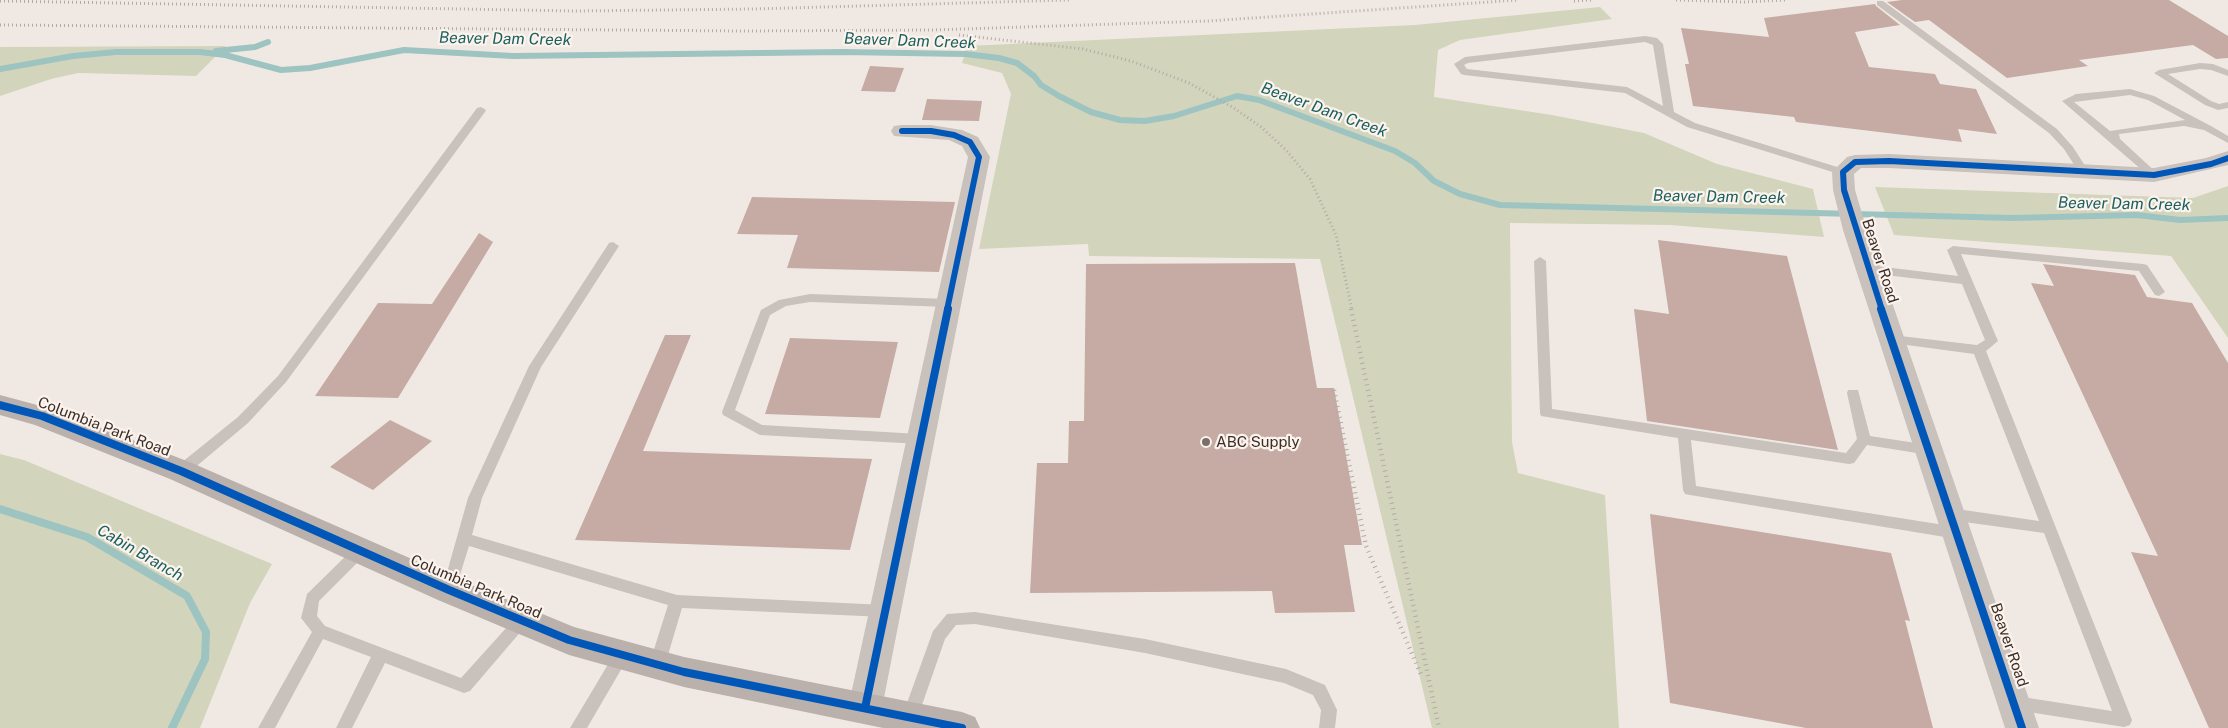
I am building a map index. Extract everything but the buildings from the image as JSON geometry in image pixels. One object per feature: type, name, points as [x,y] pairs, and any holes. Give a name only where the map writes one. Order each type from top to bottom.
[{"type":"street","points":[[865,708],[980,157],[970,142],[954,135],[931,131],[902,131]]},
{"type":"street","points":[[1843,181],[1855,162],[1889,161],[2154,175],[2211,164],[2228,158]]},
{"type":"street","name":"Beaver Road","points":[[1843,181],[1855,230],[2018,715]]},
{"type":"street","name":"Columbia Park Road","points":[[0,405],[42,416],[181,471],[521,622],[621,656],[865,708],[908,723],[962,728]]},
{"type":"lane","points":[[1880,3],[2053,131],[2068,147],[2084,172]]},
{"type":"lane","points":[[1669,112],[1658,44],[1654,40],[1645,39],[1465,60],[1459,64],[1464,72],[1627,90],[1692,125],[1843,181]]},
{"type":"lane","points":[[2227,72],[2200,66],[2159,73],[2208,103],[2218,107],[2228,104]]},
{"type":"lane","points":[[2154,175],[2067,101],[2076,97],[2130,92],[2151,98],[2228,140]]},
{"type":"lane","points":[[181,471],[243,420],[282,379],[480,110]]},
{"type":"lane","points":[[2115,140],[2114,132],[2132,128],[2184,123],[2207,128]]},
{"type":"lane","points":[[449,590],[475,498],[535,366],[613,246]]},
{"type":"lane","points":[[1892,339],[1979,350],[1992,340],[1953,250],[2143,268],[2159,292]]},
{"type":"lane","points":[[1540,261],[1546,413],[1849,459],[1864,440]]},
{"type":"lane","points":[[1868,269],[1967,281]]},
{"type":"lane","points":[[920,439],[760,430],[728,412],[765,313],[783,303],[810,298],[948,303]]},
{"type":"lane","points":[[1979,350],[2125,724],[2018,715]]},
{"type":"lane","points":[[1853,393],[1864,440]]},
{"type":"lane","points":[[1684,434],[1690,490],[1954,524],[2049,528]]},
{"type":"lane","points":[[1864,440],[1929,450]]},
{"type":"lane","points":[[464,539],[677,601],[885,610]]},
{"type":"lane","points":[[360,551],[312,598],[309,618],[320,631],[464,686],[521,622]]},
{"type":"lane","points":[[657,665],[677,601]]},
{"type":"lane","points":[[908,723],[938,636],[952,620],[976,618],[1145,646],[1286,676],[1319,690],[1329,710],[1327,728]]},
{"type":"lane","points":[[266,728],[320,631]]},
{"type":"lane","points":[[344,728],[381,654]]},
{"type":"lane","points":[[578,728],[621,656]]},
{"type":"green space","points":[[1600,7],[1612,19],[1460,40],[1438,50],[1434,97],[1552,115],[1644,133],[1717,164],[1813,189],[1824,237],[1670,225],[1510,223],[1512,442],[1518,473],[1605,495],[1619,728],[1432,728],[1320,259],[1089,256],[1088,244],[979,249],[1011,94],[1002,73],[962,63],[967,46],[1415,25]]},
{"type":"green space","points":[[226,46],[196,76],[78,73],[51,79],[0,96],[0,47]]},
{"type":"green space","points":[[2228,186],[2228,338],[2171,256],[1894,235],[1875,187],[2193,198]]},
{"type":"green space","points":[[0,454],[24,460],[272,564],[250,603],[200,728],[0,728]]},
{"type":"waterway","points":[[216,51],[255,47],[268,42]]},
{"type":"waterway","name":"Beaver Dam Creek","points":[[0,69],[73,56],[116,52],[200,52],[225,55],[281,70],[310,68],[404,50],[513,56],[843,52],[965,54],[999,58],[1017,63],[1034,76],[1041,85],[1059,96],[1091,112],[1120,120],[1145,121],[1174,116],[1237,96],[1259,100],[1395,151],[1415,163],[1434,181],[1460,194],[1500,205],[2012,218],[2137,215],[2180,220],[2228,218]]},
{"type":"waterway","name":"Cabin Branch","points":[[0,509],[87,537],[187,596],[206,632],[205,659],[172,728]]},
{"type":"railway","points":[[0,1],[576,11],[754,9],[1069,0]]},
{"type":"railway","points":[[0,25],[742,31],[932,30],[1208,21],[1519,0]]},
{"type":"railway","points":[[1574,1],[1593,0]]},
{"type":"railway","points":[[1676,0],[1744,2],[1786,0]]},
{"type":"railway","points":[[959,35],[1083,49],[1131,61],[1189,83],[1234,108],[1261,127],[1286,150],[1310,179],[1336,235],[1352,310]]},
{"type":"railway","points":[[1351,309],[1439,728]]},
{"type":"railway","points":[[1334,390],[1366,546],[1422,677]]},
{"type":"cycle path","points":[[865,708],[979,157],[970,142],[954,135],[931,131],[902,131]]},
{"type":"cycle path","points":[[2022,728],[1855,230],[1844,190],[1843,172],[1855,162],[1889,161],[2154,175],[2211,164],[2228,158]]},
{"type":"cycle path","points":[[0,405],[42,416],[181,471],[449,590],[569,640],[684,672],[962,728]]},
{"type":"place","name":"ABC Supply","points":[[1206,442]]}]
